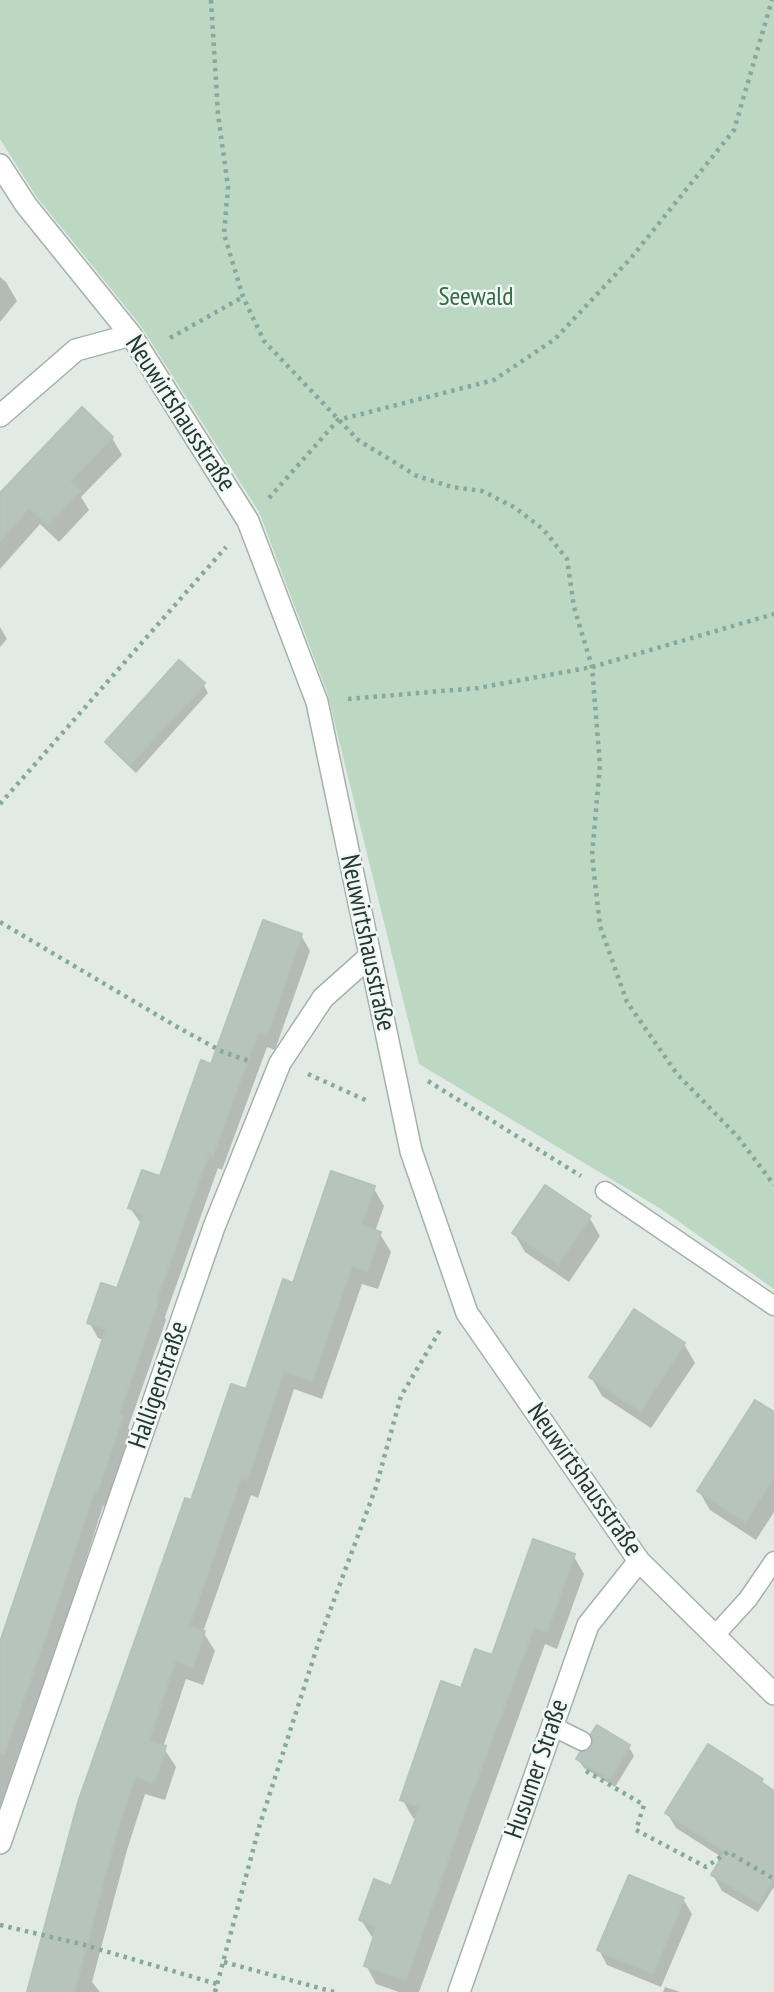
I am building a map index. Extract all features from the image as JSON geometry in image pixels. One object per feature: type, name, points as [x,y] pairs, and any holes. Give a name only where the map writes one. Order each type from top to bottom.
[{"type":"street","name":"Neuwirtshausstraße","points":[[0,165],[26,205],[131,335],[248,521],[317,702],[411,1151],[467,1312],[639,1561],[774,1694]]},
{"type":"street","points":[[0,416],[76,350],[131,335]]},
{"type":"street","name":"Halligenstraße","points":[[0,1843],[214,1227],[280,1063],[323,998],[370,956]]},
{"type":"street","name":"Husumer Straße","points":[[459,1992],[588,1625],[639,1561]]},
{"type":"lane","points":[[605,1191],[774,1306]]},
{"type":"lane","points":[[716,1634],[748,1599],[774,1561]]},
{"type":"lane","points":[[552,1726],[582,1741]]},
{"type":"path","points":[[211,0],[218,114],[228,187],[223,234],[243,297],[264,341],[358,440],[417,476],[452,487],[482,491],[514,507],[544,529],[567,559],[575,607],[592,667],[600,765],[592,855],[600,926],[627,1002],[677,1074],[737,1136],[774,1185]]},
{"type":"path","points":[[0,804],[338,420],[494,380],[555,339],[631,258],[734,130],[772,0]]},
{"type":"path","points":[[143,354],[243,297]]},
{"type":"path","points":[[317,702],[478,688],[592,667],[774,614]]},
{"type":"path","points":[[0,922],[223,1052],[260,1064]]},
{"type":"path","points":[[392,1059],[582,1176]]},
{"type":"path","points":[[312,1076],[369,1101]]},
{"type":"path","points":[[215,1992],[260,1824],[321,1635],[376,1487],[401,1396],[441,1328],[467,1312]]},
{"type":"path","points":[[590,1773],[644,1805],[636,1830],[706,1867],[728,1852],[774,1879]]},
{"type":"path","points":[[0,1925],[81,1944],[217,1984]]},
{"type":"path","points":[[225,1962],[334,1992]]},
{"type":"green space","name":"Seewald","points":[[0,0],[774,0],[774,1289],[661,1209],[419,1064],[327,692],[259,512],[141,326],[36,196],[0,139]]},
{"type":"building","points":[[82,407],[113,437],[70,481],[80,491],[48,525],[29,507],[0,541],[0,493]]},
{"type":"building","points":[[179,660],[205,683],[130,765],[105,742]]},
{"type":"building","points":[[263,920],[302,934],[267,1035],[258,1032],[213,1155],[209,1153],[156,1301],[158,1302],[119,1414],[123,1416],[97,1493],[94,1491],[4,1754],[0,1753],[0,1642],[106,1329],[87,1323],[101,1283],[117,1288],[144,1214],[128,1208],[142,1170],[160,1176],[201,1060],[211,1064]]},
{"type":"building","points":[[331,1171],[375,1186],[361,1225],[381,1232],[367,1271],[352,1266],[312,1381],[284,1371],[247,1480],[241,1478],[189,1626],[205,1631],[193,1667],[175,1661],[149,1741],[166,1746],[154,1783],[135,1776],[117,1831],[74,1992],[27,1992],[78,1802],[185,1498],[191,1500],[231,1384],[246,1389],[283,1279],[293,1283]]},
{"type":"building","points":[[545,1185],[591,1216],[558,1264],[512,1233]]},
{"type":"building","points":[[634,1309],[685,1343],[640,1411],[589,1377]]},
{"type":"building","points":[[755,1400],[774,1412],[774,1477],[745,1522],[697,1491]]},
{"type":"building","points":[[533,1539],[575,1554],[547,1631],[534,1627],[461,1822],[406,1980],[364,1966],[377,1926],[359,1920],[374,1879],[391,1886],[420,1807],[400,1800],[441,1681],[461,1688],[475,1649],[492,1655]]},
{"type":"building","points":[[597,1725],[630,1745],[610,1779],[576,1759],[580,1752],[588,1751],[592,1747],[591,1734]]},
{"type":"building","points":[[708,1744],[763,1779],[761,1782],[774,1791],[774,1876],[759,1903],[711,1875],[725,1851],[665,1813]]},
{"type":"building","points":[[629,1875],[684,1898],[653,1974],[597,1950]]}]
